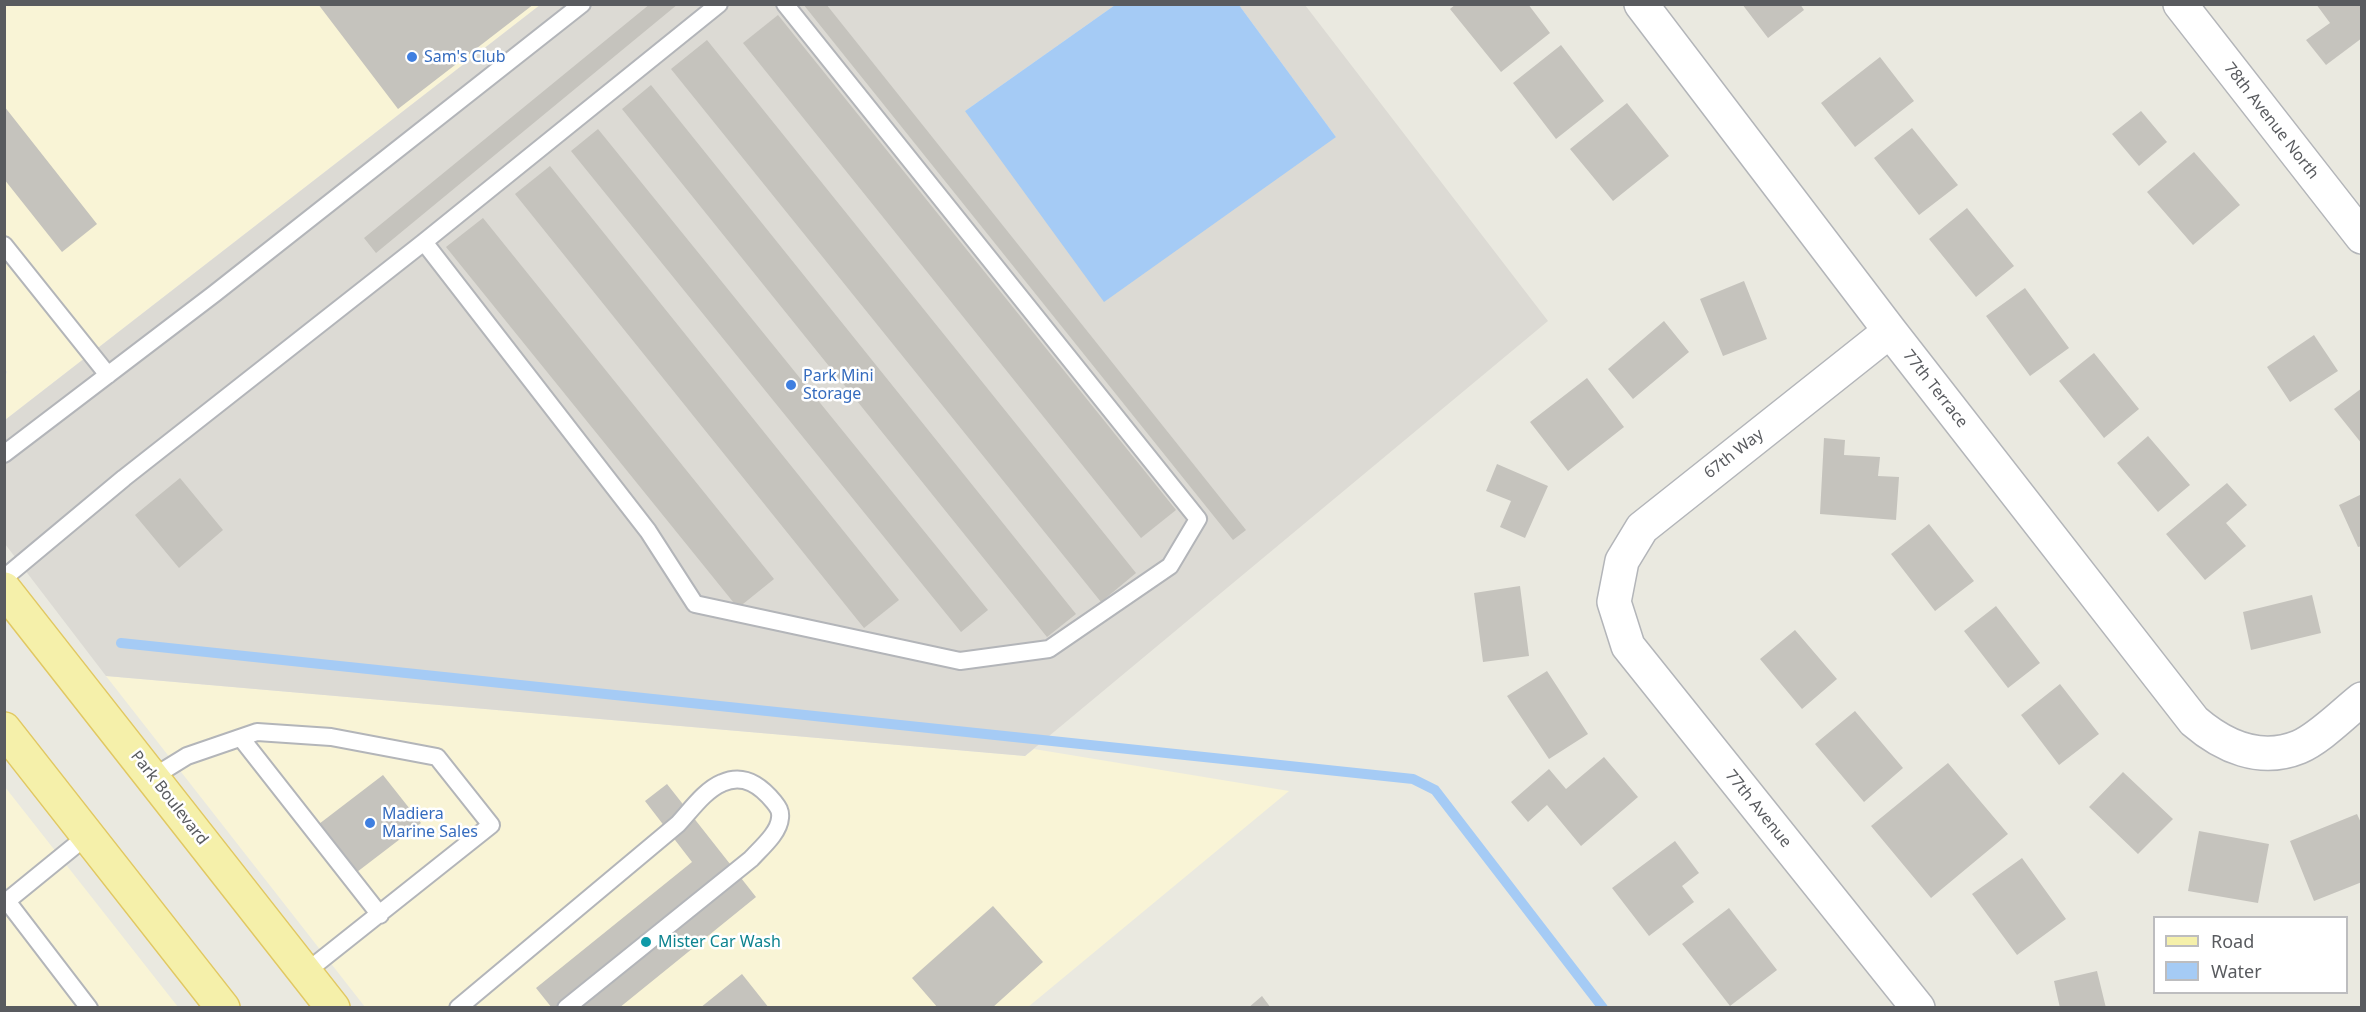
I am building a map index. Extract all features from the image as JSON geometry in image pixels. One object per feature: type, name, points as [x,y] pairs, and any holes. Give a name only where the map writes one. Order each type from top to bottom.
[{"type":"main road","name":"Park Boulevard","points":[[4,589],[333,1008]]},
{"type":"main road","points":[[4,729],[223,1008]]},
{"type":"street","name":"77th Terrace","points":[[1641,4],[1890,331],[2194,721],[2211,736],[2230,747],[2248,752],[2268,753],[2299,747],[2361,699]]},
{"type":"street","name":"78th Avenue North","points":[[2180,4],[2361,237]]},
{"type":"street","name":"67th Way","points":[[1614,602],[1622,561],[1642,528],[1890,331]]},
{"type":"street","name":"77th Avenue","points":[[1614,602],[1628,646],[1918,1008]]},
{"type":"lane","points":[[4,454],[582,4]]},
{"type":"lane","points":[[4,578],[124,478],[424,242],[719,4]]},
{"type":"lane","points":[[424,242],[648,531],[695,604],[960,660],[1049,650],[1170,566],[1198,519],[785,4]]},
{"type":"lane","points":[[4,245],[108,375]]},
{"type":"lane","points":[[153,777],[187,756],[257,732],[331,737],[437,758],[491,825],[306,972]]},
{"type":"lane","points":[[241,738],[380,915]]},
{"type":"lane","points":[[458,1008],[678,824],[701,799],[721,783],[743,780],[756,784],[779,809],[778,827],[765,843],[751,859],[566,1008]]},
{"type":"lane","points":[[88,835],[7,901],[89,1008]]},
{"type":"shaded area","points":[[5,5],[540,5],[5,420],[5,376],[7,372],[5,369]]},
{"type":"shaded area","points":[[540,5],[1115,5],[965,111],[1336,137],[1239,5],[1305,5],[1548,321],[1025,756],[106,676],[5,544],[5,420]]},
{"type":"shaded area","points":[[106,676],[1025,756],[1034,749],[1289,791],[1028,1007],[365,1007]]},
{"type":"shaded area","points":[[5,787],[178,1007],[5,1007]]},
{"type":"water","points":[[1115,5],[1239,5],[1336,137],[1104,302],[965,111]]},
{"type":"building","name":"Sam's Club","points":[[318,4],[534,4],[398,109]]},
{"type":"building","points":[[650,4],[678,4],[376,253],[364,238]]},
{"type":"building","points":[[803,4],[826,4],[1246,530],[1233,540]]},
{"type":"building","points":[[1456,4],[1528,4],[1550,33],[1501,72],[1450,9]]},
{"type":"building","points":[[1742,4],[1800,4],[1804,10],[1768,38]]},
{"type":"building","points":[[2316,4],[2362,4],[2362,38],[2326,65],[2306,40],[2330,23]]},
{"type":"building","points":[[778,15],[1176,510],[1141,538],[743,43]]},
{"type":"building","points":[[707,40],[1136,573],[1101,602],[671,69]]},
{"type":"building","points":[[1561,45],[1604,101],[1556,139],[1513,83]]},
{"type":"building","points":[[1880,57],[1914,101],[1855,147],[1821,103]]},
{"type":"building","points":[[651,85],[1076,614],[1047,637],[622,109]]},
{"type":"building","points":[[1627,103],[1669,156],[1613,201],[1570,149]]},
{"type":"building","points":[[4,106],[97,224],[62,252],[4,179]]},
{"type":"building","points":[[2141,111],[2167,142],[2139,166],[2112,134]]},
{"type":"building","points":[[1912,128],[1958,185],[1919,215],[1874,158]]},
{"type":"building","points":[[598,129],[988,610],[961,632],[571,151]]},
{"type":"building","points":[[2194,152],[2240,205],[2193,245],[2147,192]]},
{"type":"building","points":[[550,166],[899,600],[864,628],[515,194]]},
{"type":"building","points":[[1967,208],[2014,266],[1976,297],[1929,239]]},
{"type":"building","points":[[483,218],[774,579],[738,608],[446,247]]},
{"type":"building","points":[[1744,281],[1767,339],[1723,356],[1700,299]]},
{"type":"building","points":[[2025,288],[2069,348],[2030,376],[1986,316]]},
{"type":"building","points":[[1664,321],[1689,352],[1633,399],[1608,369]]},
{"type":"building","points":[[2314,335],[2338,371],[2290,402],[2267,367]]},
{"type":"building","points":[[2094,353],[2139,409],[2104,438],[2059,381]]},
{"type":"building","points":[[1587,378],[1624,427],[1568,471],[1530,422]]},
{"type":"building","points":[[2362,388],[2362,444],[2334,409]]},
{"type":"building","points":[[2148,436],[2190,485],[2158,512],[2117,463]]},
{"type":"building","points":[[1824,438],[1845,440],[1844,455],[1880,457],[1878,476],[1899,477],[1896,520],[1820,514]]},
{"type":"building","points":[[1497,464],[1548,486],[1525,538],[1500,527],[1511,501],[1486,491]]},
{"type":"building","points":[[180,478],[223,530],[179,568],[135,515]]},
{"type":"building","points":[[2227,483],[2247,505],[2226,523],[2246,546],[2205,580],[2166,534]]},
{"type":"building","points":[[2362,494],[2362,546],[2358,547],[2339,505]]},
{"type":"building","points":[[1929,524],[1974,581],[1935,611],[1891,554]]},
{"type":"building","points":[[1520,586],[1529,656],[1483,662],[1474,593]]},
{"type":"building","points":[[2312,595],[2321,633],[2251,650],[2243,612]]},
{"type":"building","points":[[1996,606],[2040,663],[2008,688],[1964,631]]},
{"type":"building","points":[[1795,630],[1837,679],[1802,709],[1760,659]]},
{"type":"building","points":[[1547,671],[1588,734],[1549,759],[1507,696]]},
{"type":"building","points":[[2060,684],[2099,734],[2059,765],[2021,715]]},
{"type":"building","points":[[1855,711],[1903,768],[1864,802],[1815,744]]},
{"type":"building","points":[[1604,757],[1638,797],[1581,846],[1547,805],[1528,822],[1511,802],[1549,769],[1566,789]]},
{"type":"building","points":[[1948,763],[2008,834],[1931,898],[1871,826]]},
{"type":"building","points":[[2123,772],[2173,819],[2138,854],[2089,807]]},
{"type":"building","name":"Madiera Marine Sales","points":[[383,775],[421,823],[357,872],[319,824]]},
{"type":"building","name":"Mister Car Wash","points":[[667,784],[756,897],[619,1008],[552,1008],[536,988],[692,862],[645,801]]},
{"type":"building","points":[[2357,814],[2362,825],[2362,882],[2314,901],[2290,841]]},
{"type":"building","points":[[2199,831],[2269,844],[2258,903],[2188,891]]},
{"type":"building","points":[[1675,841],[1699,873],[1682,886],[1694,902],[1649,936],[1612,888]]},
{"type":"building","points":[[2022,858],[2066,919],[2017,955],[1972,894]]},
{"type":"building","points":[[993,906],[1043,962],[992,1008],[938,1008],[912,978]]},
{"type":"building","points":[[1729,908],[1777,970],[1730,1006],[1682,944]]},
{"type":"building","points":[[2097,971],[2106,1008],[2060,1008],[2054,981]]},
{"type":"building","points":[[742,974],[769,1008],[700,1008]]},
{"type":"building","points":[[1262,996],[1271,1008],[1248,1008]]},
{"type":"waterway","points":[[121,643],[1413,779],[1435,790],[1603,1008]]},
{"type":"place","name":"Sam's Club","points":[[412,57]]},
{"type":"place","name":"Park Mini Storage","points":[[791,385]]},
{"type":"place","name":"Madiera Marine Sales","points":[[370,823]]},
{"type":"place","name":"Mister Car Wash","points":[[646,942]]}]
